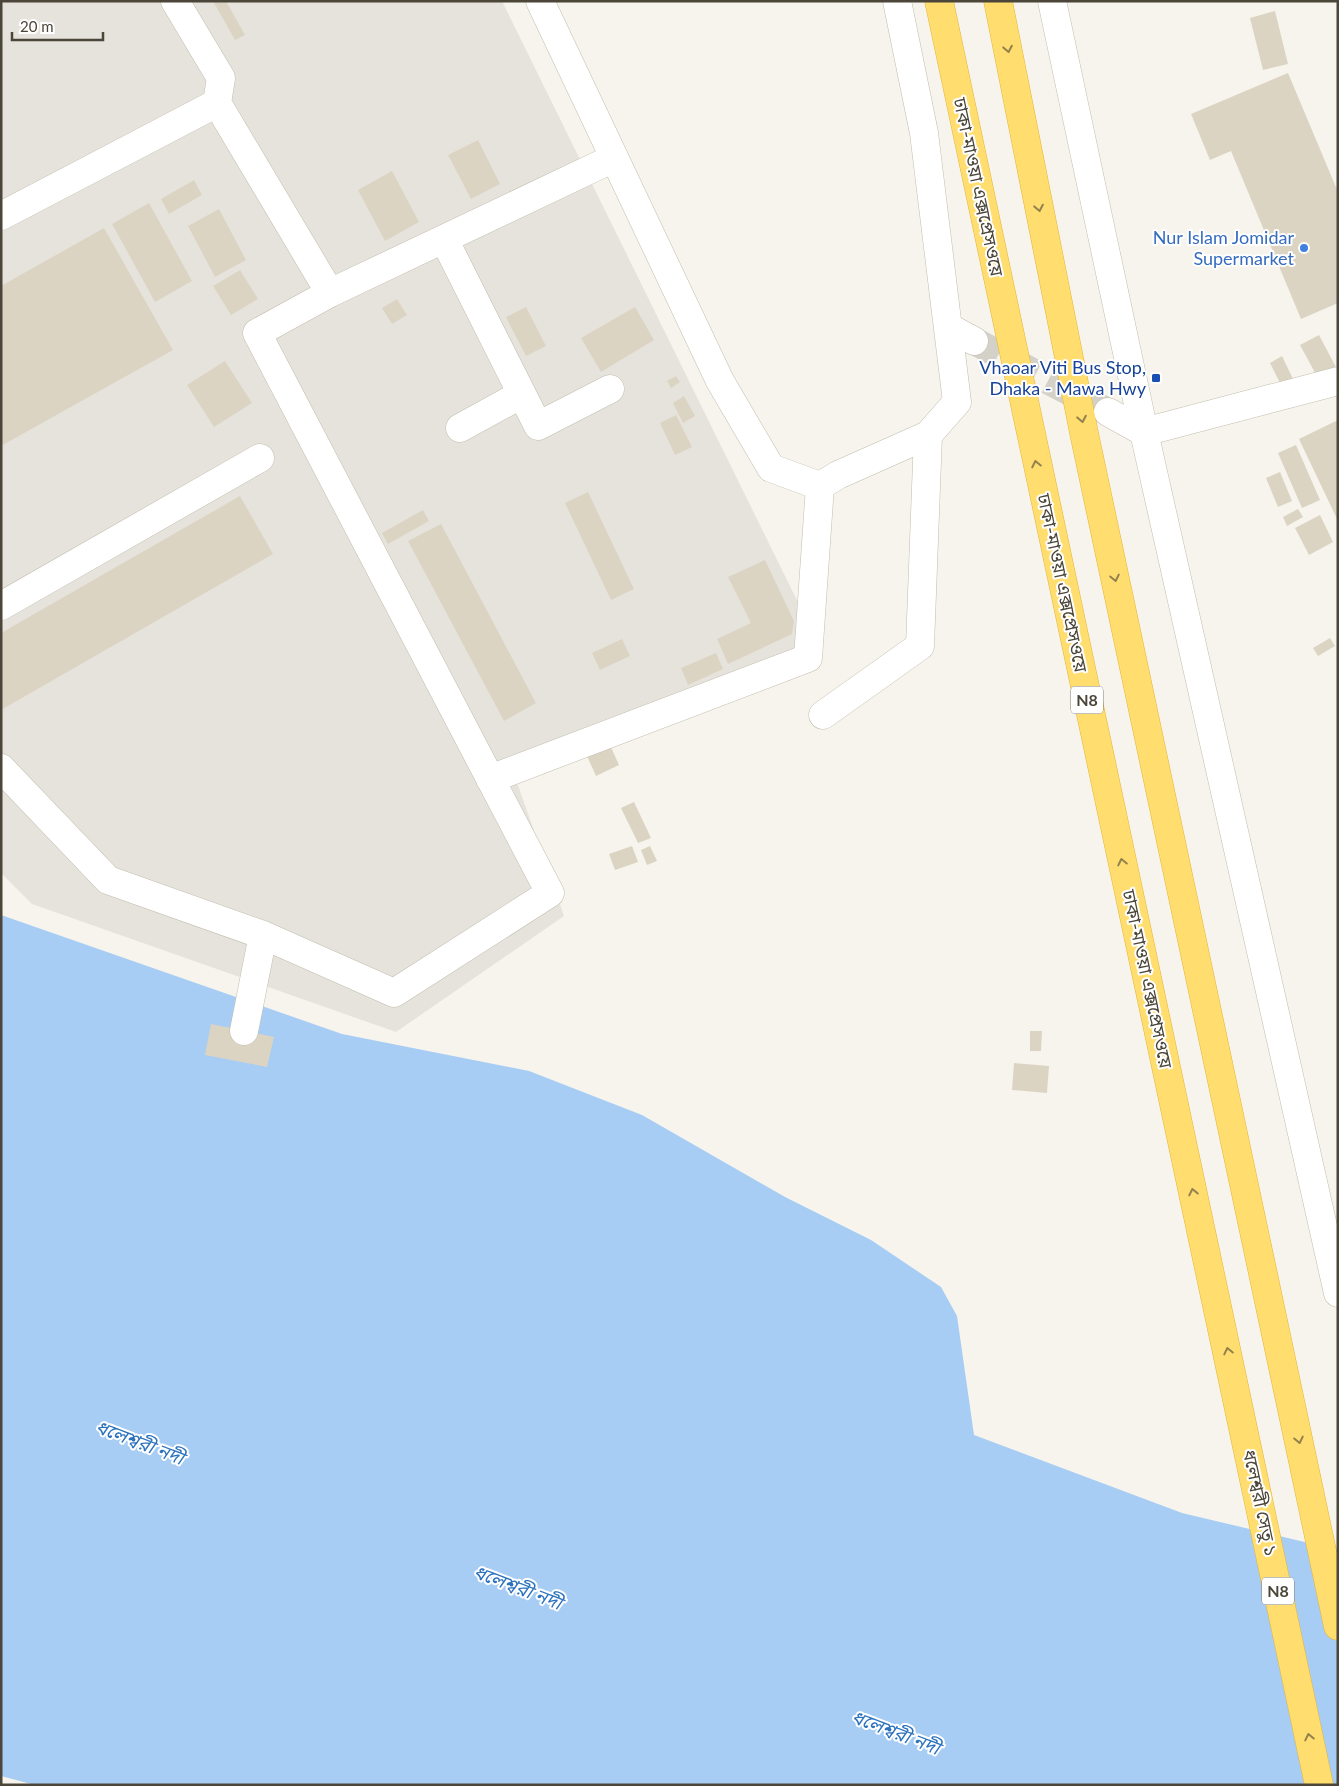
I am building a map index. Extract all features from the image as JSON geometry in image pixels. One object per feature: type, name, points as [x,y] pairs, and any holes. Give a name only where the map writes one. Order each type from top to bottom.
[{"type":"highway","name":"ঢাকা-মাওয়া এক্সপ্রেসওয়ে","points":[[939,1],[1031,442],[1238,1398]]},
{"type":"highway","points":[[998,1],[1084,433],[1338,1626]]},
{"type":"highway","name":"ধলেশ্বরী সেতু ১","points":[[1238,1398],[1319,1785]]},
{"type":"street","points":[[175,1],[221,78],[217,103],[330,293]]},
{"type":"street","points":[[540,1],[720,381],[771,468],[820,486]]},
{"type":"street","points":[[820,486],[838,475],[928,435],[957,402],[924,133],[897,1]]},
{"type":"street","points":[[1052,1],[1144,432],[1338,1293]]},
{"type":"street","points":[[1,216],[217,103]]},
{"type":"street","points":[[1,768],[108,880],[263,935],[394,993],[550,893],[257,333],[330,293],[614,158]]},
{"type":"street","points":[[444,239],[538,426],[610,389]]},
{"type":"street","points":[[948,326],[974,340]]},
{"type":"street","points":[[1108,412],[1144,432],[1338,381]]},
{"type":"street","points":[[460,428],[522,394]]},
{"type":"street","points":[[823,715],[920,646],[928,435]]},
{"type":"street","points":[[1,606],[260,458]]},
{"type":"street","points":[[490,779],[808,658],[820,486]]},
{"type":"street","points":[[244,1030],[263,935]]},
{"type":"shaded area","points":[[1,1],[502,1],[816,639],[513,771],[564,916],[396,1032],[32,904],[1,873]]},
{"type":"water","name":"ধলেশ্বরী নদী","points":[[1,915],[342,1034],[529,1071],[642,1115],[785,1197],[871,1240],[941,1287],[957,1316],[974,1435],[1182,1513],[1338,1550],[1338,1785],[35,1785],[1,1776]]},
{"type":"building","points":[[213,1],[226,1],[245,35],[235,40]]},
{"type":"building","points":[[1275,11],[1288,64],[1263,70],[1250,18]]},
{"type":"building","name":"Nur Islam Jomidar Supermarket","points":[[1288,73],[1338,192],[1338,303],[1301,319],[1231,151],[1210,160],[1191,114]]},
{"type":"building","points":[[478,140],[500,184],[471,199],[448,155]]},
{"type":"building","points":[[392,171],[419,222],[385,241],[358,190]]},
{"type":"building","points":[[194,180],[202,195],[169,214],[161,199]]},
{"type":"building","points":[[149,203],[192,281],[155,302],[112,224]]},
{"type":"building","points":[[219,209],[246,260],[215,277],[188,226]]},
{"type":"building","points":[[104,228],[173,350],[1,446],[1,286]]},
{"type":"building","points":[[240,270],[258,299],[231,315],[213,286]]},
{"type":"building","points":[[397,299],[407,315],[392,324],[382,308]]},
{"type":"building","points":[[526,307],[546,346],[526,356],[506,317]]},
{"type":"building","points":[[635,307],[654,340],[601,372],[581,338]]},
{"type":"building","points":[[1319,335],[1338,371],[1320,382],[1300,345]]},
{"type":"building","points":[[1282,356],[1294,381],[1282,387],[1270,363]]},
{"type":"building","points":[[225,361],[252,403],[214,427],[187,385]]},
{"type":"building","points":[[676,376],[680,382],[671,388],[667,381]]},
{"type":"building","points":[[684,396],[695,416],[683,423],[673,403]]},
{"type":"building","points":[[676,415],[692,447],[675,455],[660,423]]},
{"type":"building","points":[[1338,420],[1338,521],[1299,439]]},
{"type":"building","points":[[1296,445],[1320,500],[1302,508],[1278,453]]},
{"type":"building","points":[[1280,472],[1292,501],[1278,507],[1266,478]]},
{"type":"building","points":[[588,492],[634,589],[611,600],[565,503]]},
{"type":"building","points":[[240,496],[273,554],[1,710],[1,633]]},
{"type":"building","points":[[1298,509],[1303,517],[1287,526],[1283,517]]},
{"type":"building","points":[[423,510],[429,521],[388,544],[382,533]]},
{"type":"building","points":[[1320,515],[1333,542],[1309,555],[1295,528]]},
{"type":"building","points":[[441,524],[536,703],[504,721],[408,541]]},
{"type":"building","points":[[765,560],[794,621],[792,634],[728,664],[717,639],[751,623],[728,577]]},
{"type":"building","points":[[1330,638],[1335,646],[1318,656],[1313,648]]},
{"type":"building","points":[[622,639],[630,656],[600,670],[592,653]]},
{"type":"building","points":[[716,653],[723,669],[688,685],[681,668]]},
{"type":"building","points":[[610,745],[619,765],[596,776],[587,756]]},
{"type":"building","points":[[634,802],[651,838],[638,843],[621,808]]},
{"type":"building","points":[[632,846],[638,862],[615,870],[609,854]]},
{"type":"building","points":[[650,846],[657,861],[647,865],[641,850]]},
{"type":"building","points":[[211,1024],[274,1037],[267,1067],[205,1055]]},
{"type":"building","points":[[1030,1031],[1042,1031],[1041,1051],[1030,1051]]},
{"type":"building","points":[[1014,1063],[1049,1066],[1047,1093],[1012,1090]]},
{"type":"tunnel","points":[[974,341],[1108,412]]},
{"type":"place","name":"Nur Islam Jomidar Supermarket","points":[[1304,248]]},
{"type":"place","name":"Vhaoar Viti Bus Stop, Dhaka - Mawa Hwy","points":[[1156,378]]}]
